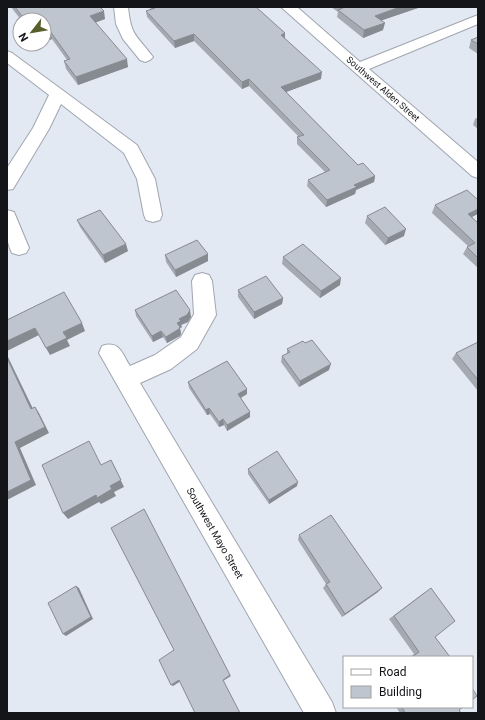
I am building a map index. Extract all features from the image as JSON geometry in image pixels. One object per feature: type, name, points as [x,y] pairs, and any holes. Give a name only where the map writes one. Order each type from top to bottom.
[{"type":"street","points":[[121,7],[124,30],[128,39],[145,57]]},
{"type":"street","name":"Southwest Alden Street","points":[[288,7],[478,172]]},
{"type":"street","points":[[358,68],[478,19]]},
{"type":"street","points":[[7,56],[131,150],[146,179],[153,214]]},
{"type":"street","points":[[7,184],[41,129],[57,94]]},
{"type":"street","points":[[7,217],[19,248]]},
{"type":"street","points":[[125,379],[163,362],[189,343],[205,315],[202,281]]},
{"type":"street","name":"Southwest Mayo Street","points":[[110,353],[321,713]]},
{"type":"building","points":[[15,7],[100,7],[104,11],[90,16],[127,59],[76,77],[64,61],[70,59],[52,34],[52,12],[19,12]]},
{"type":"building","points":[[154,7],[256,7],[285,33],[281,35],[322,72],[281,87],[358,165],[363,163],[375,176],[354,185],[357,187],[327,200],[308,180],[330,170],[297,137],[304,135],[249,79],[242,82],[194,34],[174,41],[146,11],[155,8]]},
{"type":"building","points":[[342,7],[400,7],[375,16],[385,23],[364,30],[338,10],[343,8]]},
{"type":"building","points":[[478,37],[478,44],[471,40]]},
{"type":"building","points":[[467,190],[478,200],[478,209],[468,214],[478,223],[478,258],[467,247],[475,243],[435,205]]},
{"type":"building","points":[[385,207],[406,229],[388,238],[367,216]]},
{"type":"building","points":[[100,210],[126,244],[103,255],[77,220]]},
{"type":"building","points":[[197,240],[208,254],[175,270],[165,255]]},
{"type":"building","points":[[303,244],[341,278],[321,291],[283,257]]},
{"type":"building","points":[[266,276],[283,298],[254,312],[238,290]]},
{"type":"building","points":[[176,290],[190,310],[187,315],[179,319],[181,321],[177,323],[180,327],[179,329],[166,337],[161,331],[152,336],[135,310]]},
{"type":"building","points":[[64,292],[82,323],[63,332],[67,338],[46,348],[35,328],[7,341],[7,320]]},
{"type":"building","points":[[312,340],[331,364],[300,381],[282,356],[290,352],[287,349],[303,341],[305,343]]},
{"type":"building","points":[[478,342],[478,380],[456,353]]},
{"type":"building","points":[[7,358],[31,409],[35,407],[45,427],[15,442],[31,480],[7,492]]},
{"type":"building","points":[[227,361],[247,389],[238,394],[250,412],[227,425],[223,419],[219,422],[209,408],[206,410],[188,382]]},
{"type":"building","points":[[89,441],[101,465],[111,460],[121,480],[110,486],[112,489],[97,498],[96,495],[63,513],[42,465]]},
{"type":"building","points":[[277,451],[298,482],[269,500],[248,469]]},
{"type":"building","points":[[144,509],[230,675],[223,680],[240,713],[195,713],[179,680],[171,685],[159,660],[174,650],[111,528]]},
{"type":"building","points":[[331,515],[382,588],[345,614],[326,584],[330,582],[299,535]]},
{"type":"building","points":[[76,586],[91,617],[63,634],[48,603]]},
{"type":"building","points":[[431,588],[455,621],[435,637],[449,656],[413,656],[419,652],[394,616]]},
{"type":"building","points":[[473,690],[477,696],[473,699]]},
{"type":"building","points":[[402,708],[462,708],[459,710],[461,713],[405,713]]}]
